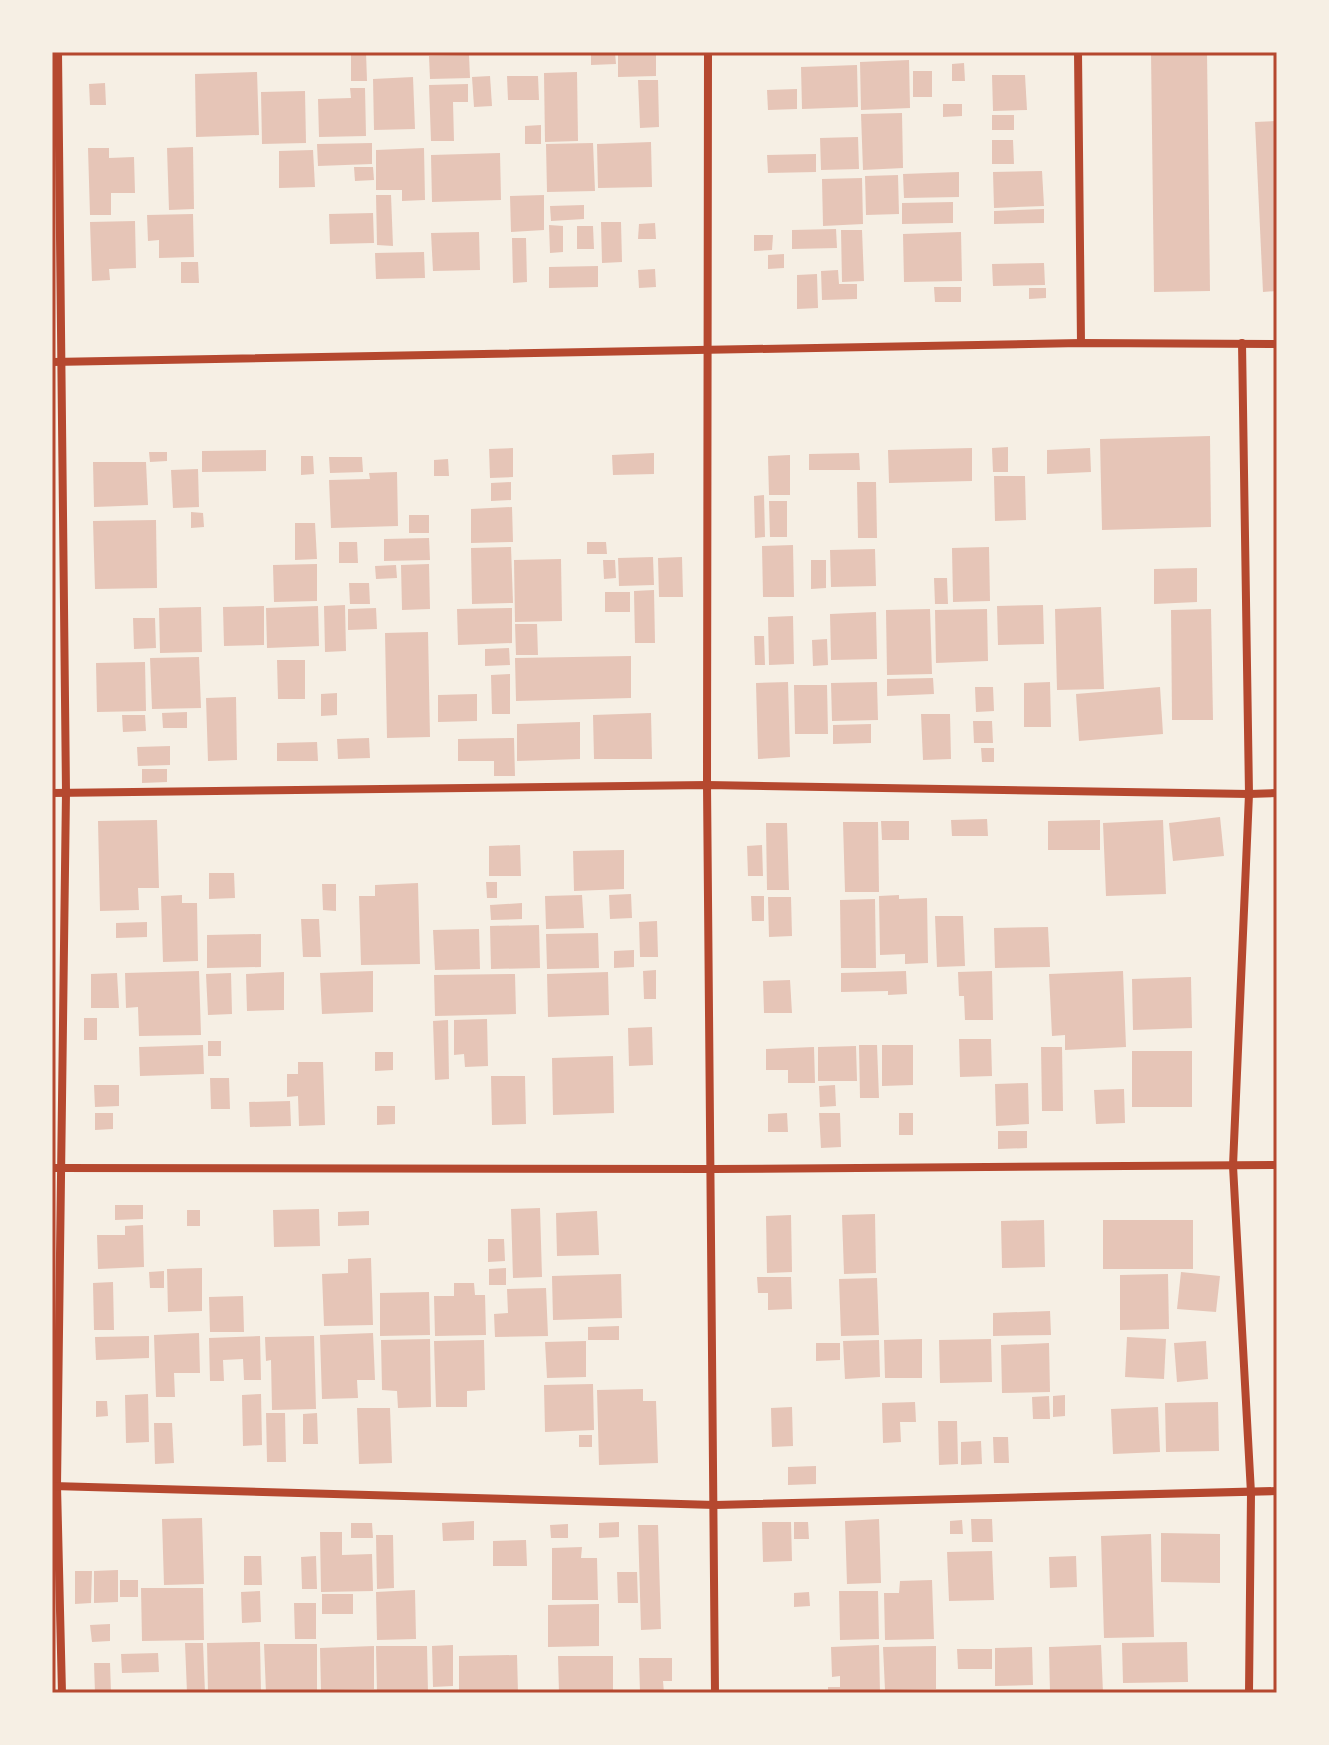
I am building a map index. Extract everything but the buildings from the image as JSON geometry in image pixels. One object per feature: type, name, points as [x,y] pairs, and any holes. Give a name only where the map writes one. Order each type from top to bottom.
[{"type":"street","points":[[58,52],[57,362],[66,792],[56,1168],[54,1486],[62,1693]]},
{"type":"street","points":[[708,52],[707,785],[715,1693]]},
{"type":"street","points":[[1078,52],[1081,343]]},
{"type":"street","points":[[57,362],[1081,343],[1277,344]]},
{"type":"street","points":[[1242,343],[1249,794],[1233,1166],[1251,1493],[1249,1693]]},
{"type":"street","points":[[52,793],[707,785],[1277,793]]},
{"type":"street","points":[[56,1168],[712,1169],[1277,1165]]},
{"type":"street","points":[[54,1486],[715,1505],[1277,1491]]}]
